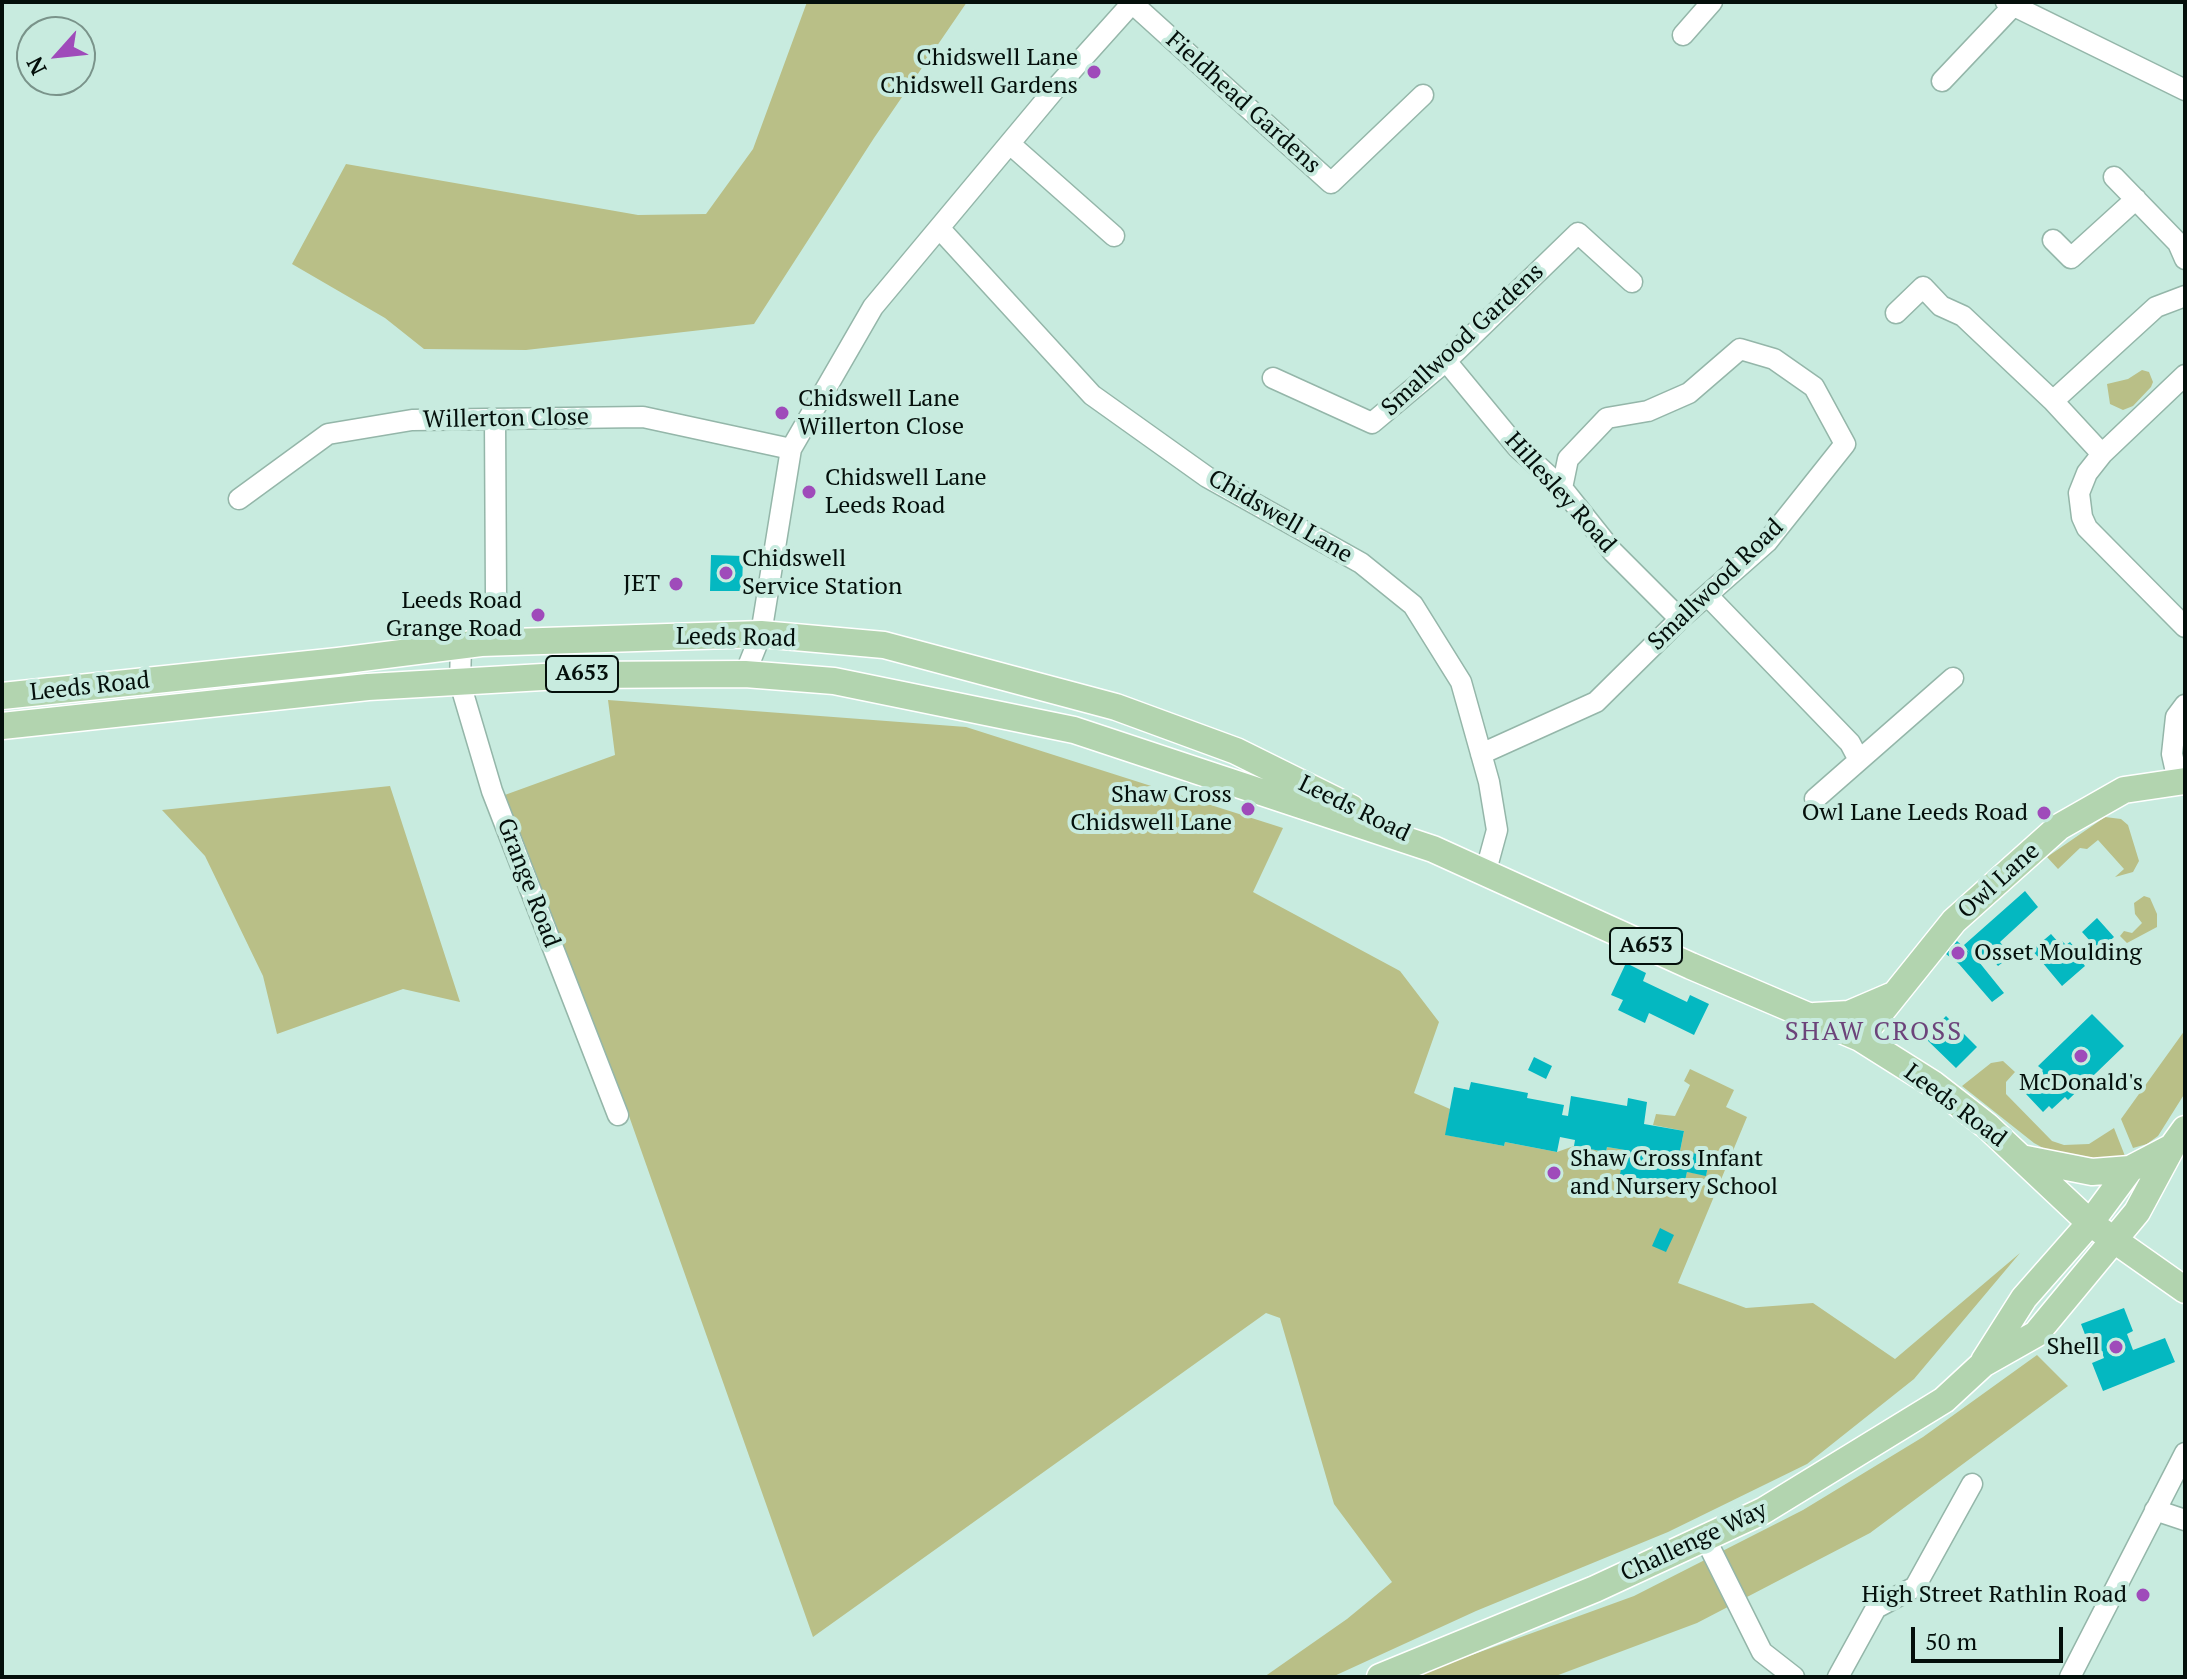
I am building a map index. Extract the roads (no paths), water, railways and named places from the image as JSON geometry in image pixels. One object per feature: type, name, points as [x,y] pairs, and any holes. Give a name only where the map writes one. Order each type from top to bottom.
[{"type":"main road","name":"Leeds Road","points":[[2,696],[461,645],[761,634],[884,645],[1116,707],[1236,751],[1433,849]]},
{"type":"main road","name":"Leeds Road","points":[[2,726],[368,687],[578,675],[745,674],[834,681],[1074,730],[1459,859],[1485,874],[1860,1038],[1942,1091],[1987,1126],[2090,1223],[2185,1290]]},
{"type":"main road","name":"Owl Lane","points":[[1860,1038],[1954,921],[2059,827],[2124,790],[2181,781]]},
{"type":"main road","points":[[1809,1016],[1849,1014],[1894,995]]},
{"type":"main road","points":[[2021,1158],[2092,1172],[2130,1169],[2178,1138]]},
{"type":"main road","name":"Challenge Way","points":[[1380,1677],[1595,1589],[1763,1511],[1944,1400],[1983,1364],[2036,1334],[2137,1212],[2178,1138]]},
{"type":"main road","name":"Challenge Way","points":[[1983,1364],[2024,1298],[2090,1223],[2130,1169]]},
{"type":"street","points":[[745,674],[761,634],[791,449],[873,307],[1132,2]]},
{"type":"street","name":"Fieldhead Gardens","points":[[1132,2],[1331,183],[1423,95]]},
{"type":"street","points":[[1683,35],[1712,2]]},
{"type":"street","points":[[1942,81],[2009,4],[2185,90]]},
{"type":"street","points":[[1010,144],[1114,236]]},
{"type":"street","points":[[2114,177],[2178,243],[2185,259]]},
{"type":"street","points":[[2053,240],[2071,258],[2136,199]]},
{"type":"street","name":"Chidswell Lane","points":[[940,229],[1092,395],[1207,477],[1361,563],[1413,605],[1461,682],[1489,782],[1497,830],[1485,874]]},
{"type":"street","name":"Smallwood Gardens","points":[[1273,378],[1372,423],[1446,361],[1578,233],[1632,282]]},
{"type":"street","points":[[1896,313],[1923,287],[1941,306],[1963,316],[2053,401],[2102,454]]},
{"type":"street","points":[[2053,401],[2156,307],[2185,296]]},
{"type":"street","name":"Smallwood Road","points":[[1481,754],[1596,702],[1680,619],[1767,542],[1845,444],[1814,387],[1774,359],[1740,349],[1689,393],[1648,411],[1607,418],[1568,459],[1562,488]]},
{"type":"street","name":"Hillesley Road","points":[[1446,361],[1517,447],[1562,488],[1613,552],[1680,619]]},
{"type":"street","points":[[2185,375],[2102,454],[2087,473],[2079,493],[2087,528],[2185,627]]},
{"type":"street","name":"Willerton Close","points":[[239,499],[328,434],[412,420],[643,417],[791,449]]},
{"type":"street","points":[[495,419],[496,596]]},
{"type":"street","points":[[1708,596],[1850,743],[1859,760]]},
{"type":"street","name":"Grange Road","points":[[461,645],[460,683],[492,791],[618,1115]]},
{"type":"street","points":[[1815,799],[1953,678]]},
{"type":"street","name":"Owl Lane","points":[[2181,781],[2172,754],[2176,717],[2185,705]]},
{"type":"street","points":[[2070,1677],[2185,1453]]},
{"type":"street","points":[[1838,1677],[1876,1608],[1915,1587],[1972,1484]]},
{"type":"street","points":[[2155,1510],[2185,1520]]},
{"type":"street","points":[[1705,1538],[1762,1652],[1794,1677]]},
{"type":"place","name":"Chidswell Lane Chidswell Gardens","points":[[1094,72]]},
{"type":"place","name":"Chidswell Lane Willerton Close","points":[[782,413]]},
{"type":"place","name":"Chidswell Lane Leeds Road","points":[[809,492]]},
{"type":"place","name":"Chidswell Service Station","points":[[726,573]]},
{"type":"place","name":"JET","points":[[676,584]]},
{"type":"place","name":"Leeds Road Grange Road","points":[[538,615]]},
{"type":"place","name":"Shaw Cross Chidswell Lane","points":[[1248,809]]},
{"type":"place","name":"Owl Lane Leeds Road","points":[[2044,813]]},
{"type":"place","name":"Osset Moulding","points":[[1958,953]]},
{"type":"place","name":"McDonald's","points":[[2081,1056]]},
{"type":"place","name":"Shaw Cross Infant and Nursery School","points":[[1554,1173]]},
{"type":"place","name":"Shell","points":[[2116,1347]]},
{"type":"place","name":"High Street Rathlin Road","points":[[2143,1595]]},
{"type":"district","name":"SHAW CROSS","points":[[1874,1033]]}]
